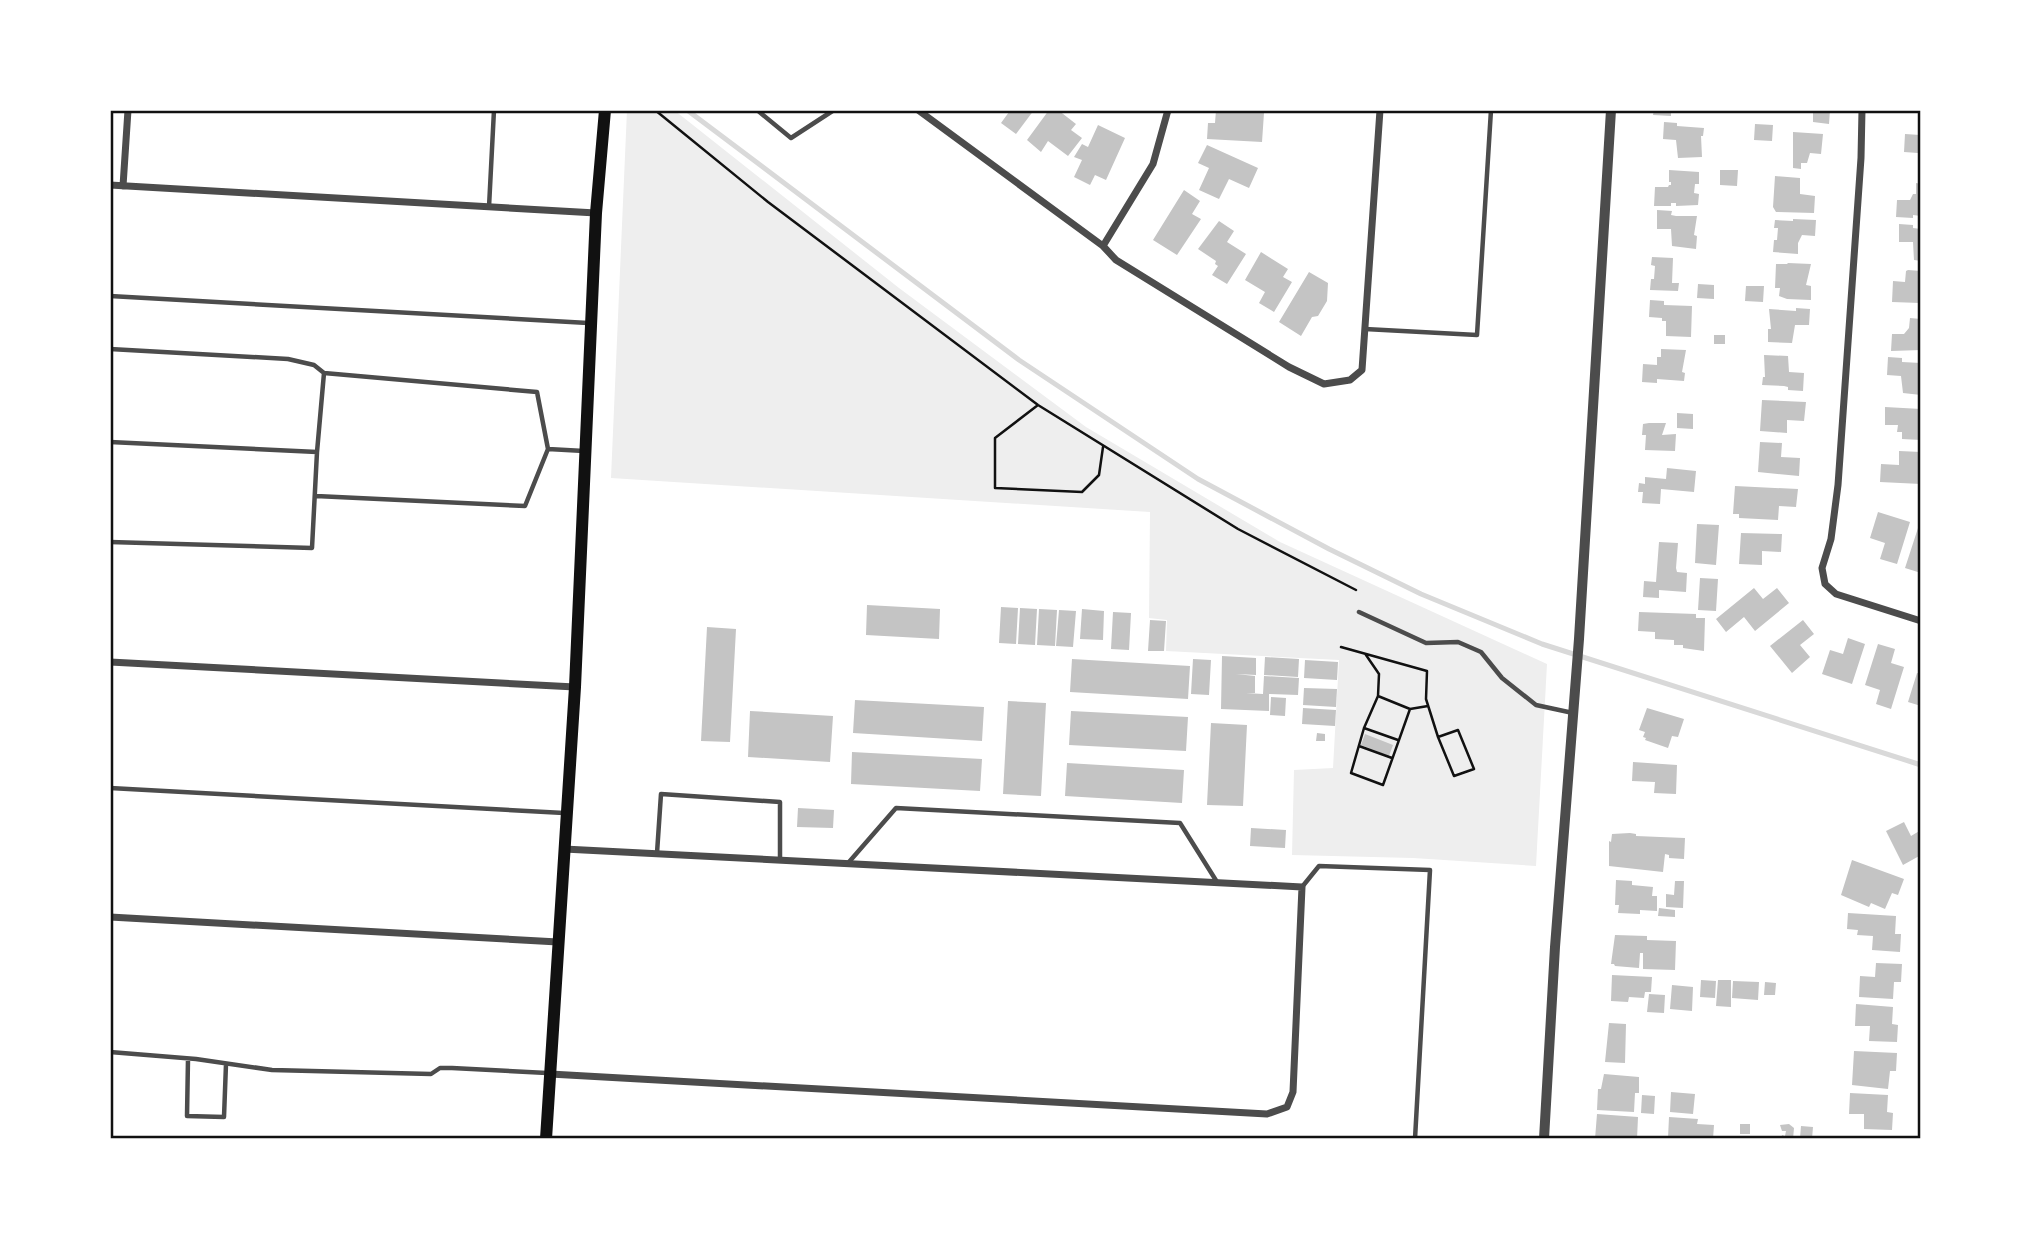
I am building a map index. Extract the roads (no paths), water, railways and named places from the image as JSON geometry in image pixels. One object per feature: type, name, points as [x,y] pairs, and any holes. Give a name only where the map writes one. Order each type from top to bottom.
[{"type":"main road","points":[[546,1139],[575,687],[596,213],[604,110]]},
{"type":"street","points":[[123,186],[128,110]]},
{"type":"street","points":[[918,110],[1103,246],[1116,260],[1289,367],[1324,384],[1350,380],[1362,370],[1380,110]]},
{"type":"street","points":[[1103,246],[1153,163],[1168,110]]},
{"type":"street","points":[[1544,1139],[1579,639],[1611,110]]},
{"type":"street","points":[[1861,110],[1861,158],[1838,485],[1831,539],[1822,568],[1825,584],[1836,594],[1921,621]]},
{"type":"street","points":[[110,185],[596,213]]},
{"type":"street","points":[[110,663],[575,687]]},
{"type":"street","points":[[550,1074],[1267,1114],[1287,1107],[1293,1092],[1302,887],[564,849]]},
{"type":"street","points":[[110,917],[558,942]]},
{"type":"lane","points":[[489,207],[494,110]]},
{"type":"lane","points":[[757,110],[791,138],[834,110]]},
{"type":"lane","points":[[1365,329],[1477,335],[1491,110]]},
{"type":"lane","points":[[110,296],[591,323]]},
{"type":"lane","points":[[110,349],[288,359],[314,365],[324,373],[537,393],[548,449],[525,506],[316,496]]},
{"type":"lane","points":[[110,542],[312,548],[324,373]]},
{"type":"lane","points":[[110,442],[317,452]]},
{"type":"lane","points":[[548,449],[585,451]]},
{"type":"lane","points":[[1359,612],[1426,643],[1458,642],[1481,652],[1502,678],[1536,705],[1574,713]]},
{"type":"lane","points":[[110,788],[566,813]]},
{"type":"lane","points":[[657,853],[661,794],[780,802],[780,860]]},
{"type":"lane","points":[[849,864],[896,808],[1112,819],[1180,823],[1217,883]]},
{"type":"lane","points":[[1302,887],[1319,866],[1430,870],[1415,1139]]},
{"type":"lane","points":[[110,1052],[272,1070],[431,1074],[440,1068],[452,1068],[550,1074]]},
{"type":"lane","points":[[188,1059],[187,1116],[225,1117],[226,1064]]},
{"type":"waterway","points":[[687,110],[1019,360],[1198,479],[1329,549],[1421,594],[1542,644],[1921,765]]}]
